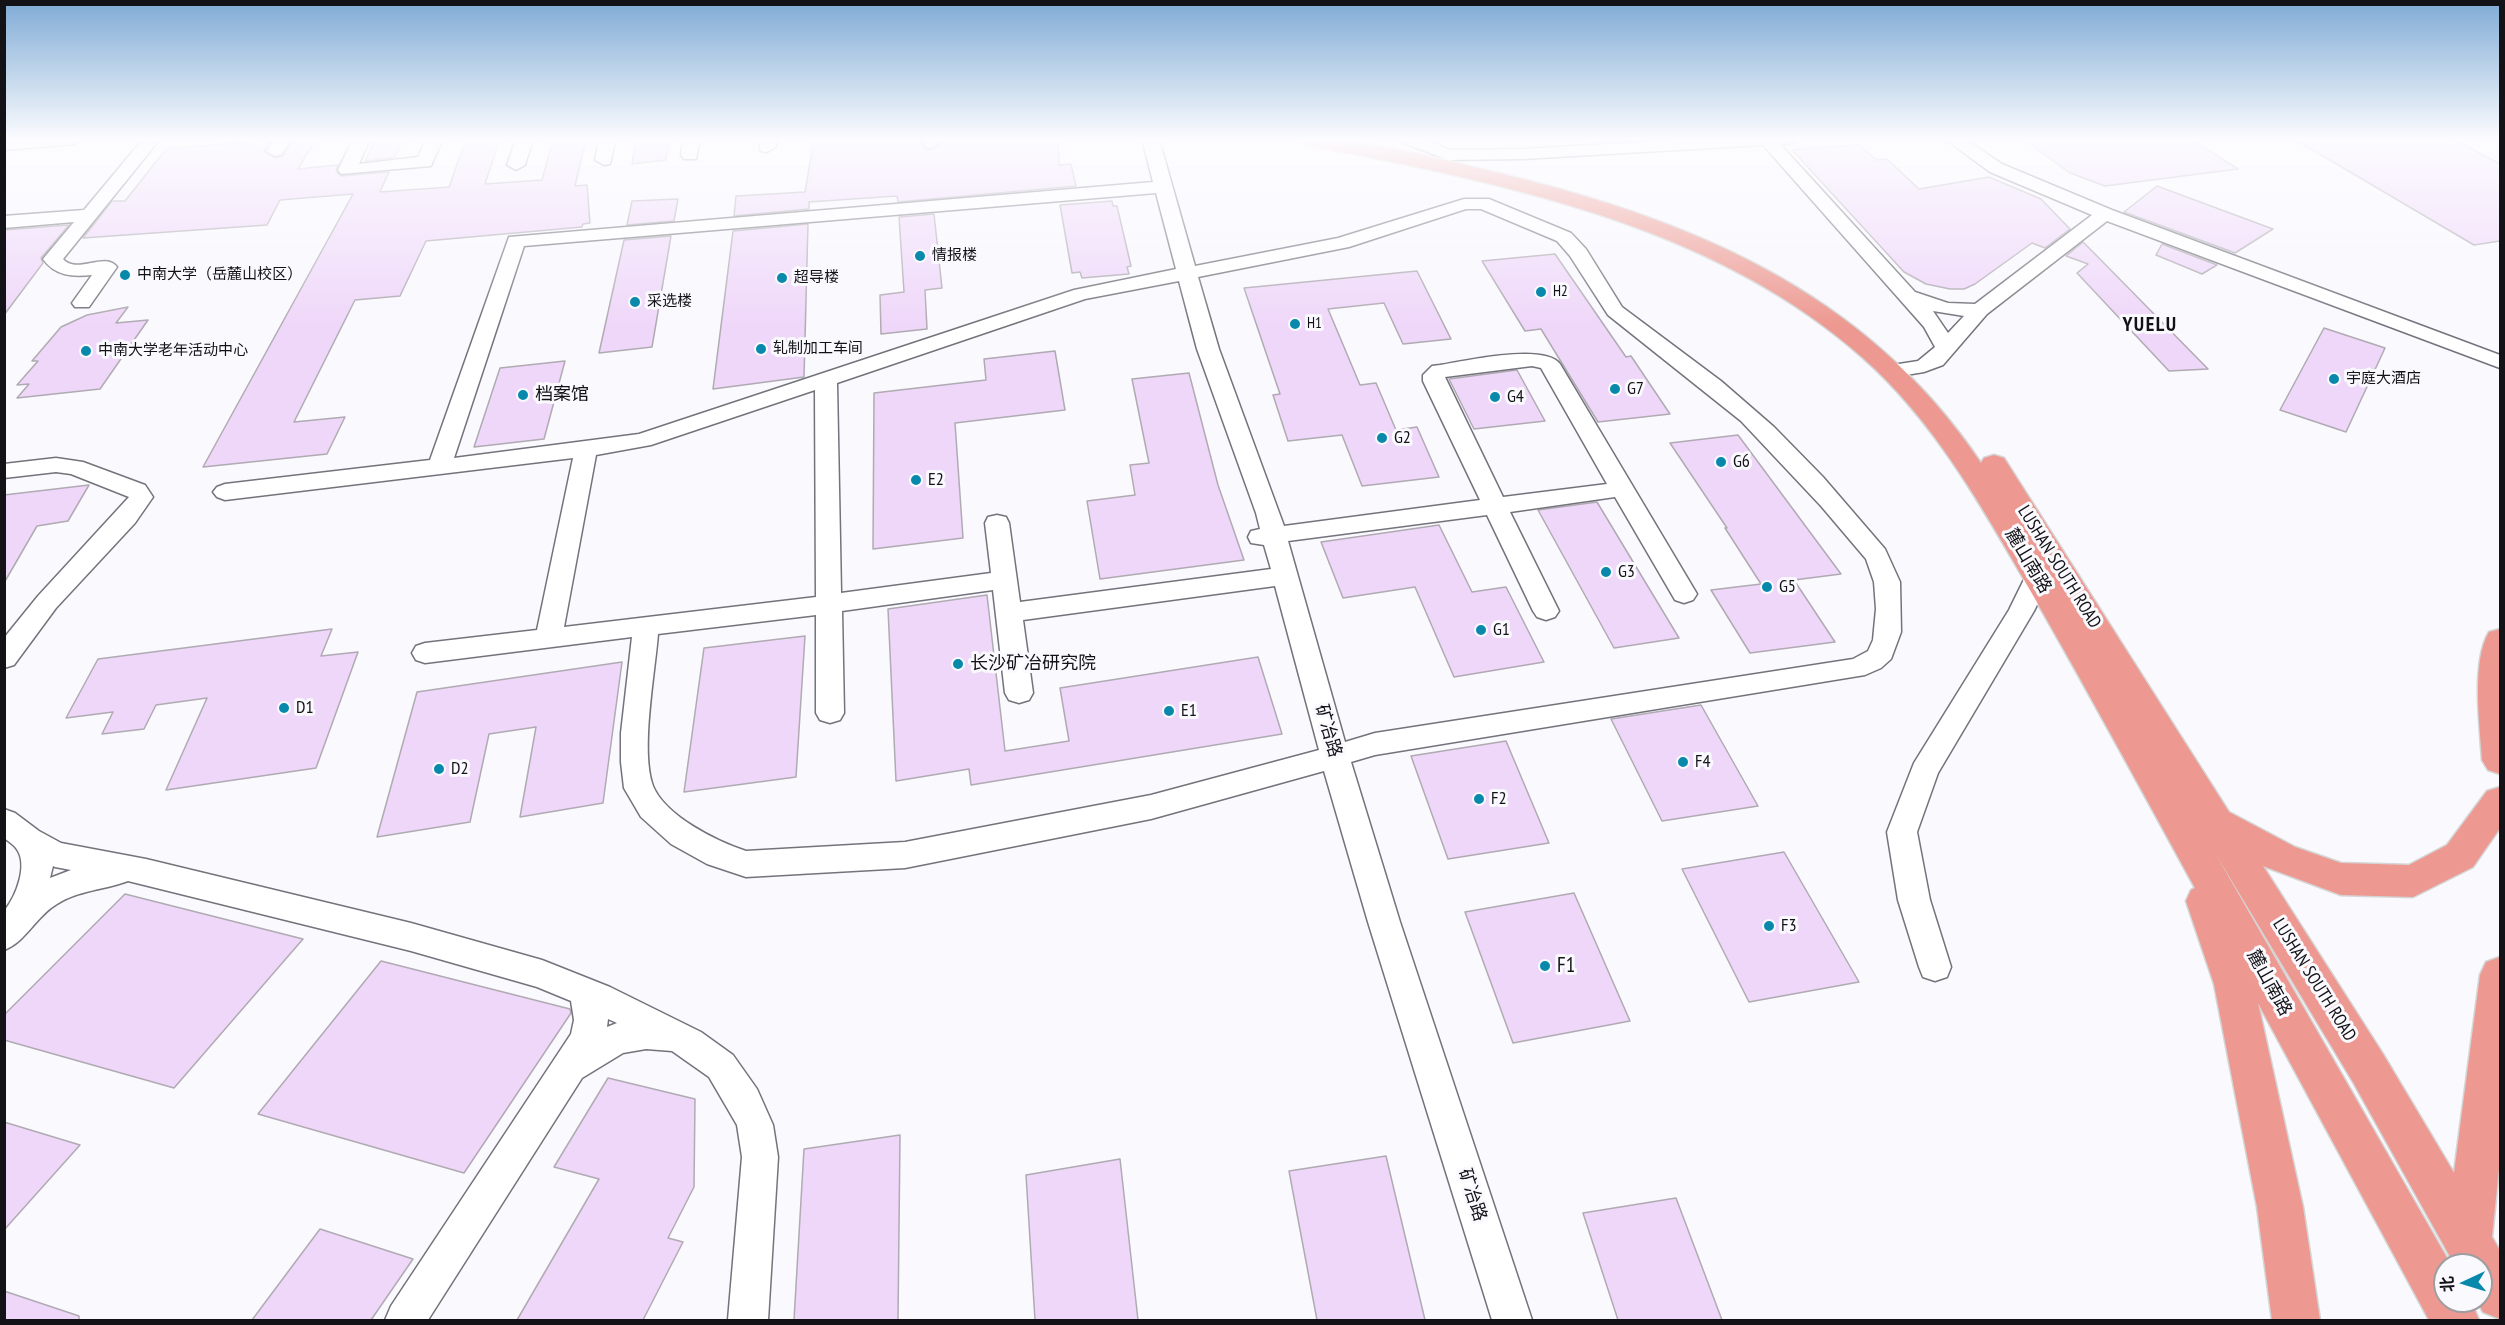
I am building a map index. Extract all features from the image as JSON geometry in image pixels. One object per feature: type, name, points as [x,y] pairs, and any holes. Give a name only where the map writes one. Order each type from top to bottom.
[{"type":"main road","name":"麓山南路","points":[[1578,201],[1649,223],[1705,247],[1803,301],[1903,370],[1940,423],[2038,579],[2197,822],[2362,1148],[2455,1320]]},
{"type":"main road","name":"LUSHAN SOUTH ROAD","points":[[1619,201],[1683,225],[1742,252],[1842,313],[1900,355],[1903,370],[1959,415],[1982,445],[2050,550],[2197,822],[2467,1251],[2500,1295]]},
{"type":"main road","points":[[2500,640],[2494,691],[2500,760]]},
{"type":"main road","points":[[2197,822],[2282,858],[2341,879],[2413,881],[2460,856],[2500,801]]},
{"type":"main road","points":[[2197,822],[2234,984],[2280,1207],[2295,1320]]},
{"type":"main road","points":[[2467,1251],[2500,975]]},
{"type":"street","points":[[82,303],[107,267],[75,271],[60,267],[53,259],[101,201]]},
{"type":"street","points":[[440,465],[516,241],[1002,201]]},
{"type":"street","name":"矿冶路","points":[[1160,201],[1179,273],[1194,351],[1267,536],[1328,758],[1373,937],[1494,1320]]},
{"type":"street","points":[[1828,201],[1933,324],[1947,349]]},
{"type":"street","points":[[2076,201],[2500,362]]},
{"type":"street","points":[[225,492],[586,449],[643,440],[1081,294],[1179,273],[1342,243],[1474,202],[1552,231],[1574,245],[1602,297],[1615,311],[1713,386],[1782,448],[1817,484],[1882,566],[1888,586],[1888,641],[1881,654],[1872,663],[1746,686],[1375,744],[1151,807],[974,843],[905,855],[746,864],[718,855],[682,835],[652,809],[639,788],[635,762],[635,733],[646,626]]},
{"type":"street","points":[[1903,370],[1935,360],[1980,310],[2105,213]]},
{"type":"street","points":[[4,222],[89,215]]},
{"type":"street","points":[[1909,296],[1946,309],[1980,310]]},
{"type":"street","points":[[1546,611],[1434,381],[1434,375],[1440,371],[1533,359],[1549,364],[1684,594]]},
{"type":"street","points":[[826,378],[830,713]]},
{"type":"street","points":[[549,637],[586,449]]},
{"type":"street","points":[[4,471],[33,466],[75,467],[137,490],[141,496],[46,602],[4,658]]},
{"type":"street","points":[[1267,536],[1623,489]]},
{"type":"street","points":[[996,523],[1019,693]]},
{"type":"street","points":[[1935,967],[1914,900],[1902,831],[1924,771],[2038,579],[2050,550]]},
{"type":"street","points":[[1008,613],[1278,577]]},
{"type":"street","points":[[425,653],[829,604],[1004,580]]},
{"type":"street","name":"矿冶路","points":[[1328,758],[1512,1320]]},
{"type":"street","points":[[16,830],[55,854],[134,869],[411,937],[542,974],[582,990],[675,1036],[721,1066],[744,1101],[755,1125],[760,1157],[748,1320]]},
{"type":"street","points":[[16,830],[38,863],[26,909]]},
{"type":"street","points":[[4,936],[26,909],[40,898],[100,874],[134,869]]},
{"type":"street","points":[[405,1320],[570,1067],[591,1027],[591,1006],[582,990]]},
{"type":"street","points":[[570,1067],[617,1039],[646,1034],[675,1036]]},
{"type":"building","points":[[112,201],[280,201],[267,225],[83,238]]},
{"type":"building","points":[[349,201],[588,201],[590,223],[583,224],[582,227],[426,241],[400,296],[355,300],[294,422],[345,417],[327,454],[203,467]]},
{"type":"building","points":[[632,201],[678,201],[674,221],[627,225]]},
{"type":"building","points":[[736,201],[826,201],[809,202],[809,209],[734,216]]},
{"type":"building","points":[[1112,201],[1113,206],[1117,206],[1131,266],[1127,267],[1129,274],[1082,278],[1080,272],[1072,273],[1060,205]]},
{"type":"building","points":[[1839,201],[2043,201],[2070,229],[2045,248],[2032,243],[1975,284],[1964,289],[1950,289],[1926,284],[1904,272]]},
{"type":"building","points":[[2138,201],[2197,201],[2273,229],[2235,253],[2124,212]]},
{"type":"building","points":[[2399,201],[2500,201],[2500,241],[2474,245]]},
{"type":"building","points":[[934,214],[942,288],[925,290],[927,329],[881,334],[880,295],[904,292],[899,217]]},
{"type":"building","points":[[808,224],[804,377],[713,389],[733,231]]},
{"type":"building","points":[[69,225],[41,258],[43,263],[4,315],[4,230]]},
{"type":"building","name":"采选楼","points":[[671,236],[652,347],[599,353],[624,240]]},
{"type":"building","points":[[2083,242],[2208,369],[2169,371],[2077,273],[2088,264],[2066,256]]},
{"type":"building","points":[[2162,244],[2217,265],[2202,274],[2156,255]]},
{"type":"building","points":[[1555,254],[1626,357],[1631,356],[1670,414],[1598,422],[1541,329],[1525,331],[1482,261]]},
{"type":"building","points":[[1417,271],[1451,339],[1403,344],[1384,303],[1328,309],[1360,385],[1376,383],[1396,430],[1417,427],[1439,477],[1362,486],[1342,435],[1288,441],[1273,395],[1280,394],[1244,288]]},
{"type":"building","name":"中南大学老年活动中心","points":[[128,307],[116,323],[148,320],[100,389],[17,398],[29,384],[17,385],[38,361],[32,361],[61,327],[87,315]]},
{"type":"building","name":"宇庭大酒店","points":[[2324,328],[2385,348],[2346,432],[2280,410]]},
{"type":"building","name":"E2","points":[[1055,351],[1065,410],[955,423],[963,538],[873,549],[874,393],[986,380],[984,359]]},
{"type":"building","name":"档案馆","points":[[565,361],[544,439],[474,447],[500,368]]},
{"type":"building","name":"G4","points":[[1517,370],[1545,421],[1474,429],[1449,379]]},
{"type":"building","points":[[1189,373],[1218,485],[1244,560],[1100,579],[1087,501],[1135,495],[1130,465],[1149,463],[1132,379]]},
{"type":"building","name":"G5","points":[[1738,435],[1841,574],[1794,580],[1835,642],[1750,653],[1711,590],[1761,584],[1670,443]]},
{"type":"building","points":[[89,485],[68,521],[37,526],[4,583],[4,495]]},
{"type":"building","name":"G3","points":[[1597,502],[1679,638],[1614,648],[1538,510]]},
{"type":"building","name":"G1","points":[[1439,525],[1472,592],[1506,587],[1544,662],[1454,677],[1415,587],[1343,598],[1321,542]]},
{"type":"building","name":"E1","points":[[987,595],[1005,751],[1069,741],[1060,688],[1258,657],[1282,734],[971,785],[969,769],[896,781],[888,609]]},
{"type":"building","name":"D1","points":[[332,629],[321,656],[358,652],[316,768],[166,790],[207,698],[156,705],[144,729],[102,734],[113,712],[66,718],[98,659]]},
{"type":"building","points":[[805,636],[796,777],[684,792],[704,648]]},
{"type":"building","name":"D2","points":[[622,662],[603,803],[520,817],[536,727],[489,734],[470,822],[377,837],[417,692]]},
{"type":"building","name":"F4","points":[[1701,705],[1758,806],[1662,821],[1611,719]]},
{"type":"building","name":"F2","points":[[1506,741],[1549,843],[1448,859],[1411,756]]},
{"type":"building","name":"F3","points":[[1784,852],[1859,982],[1749,1002],[1682,869]]},
{"type":"building","name":"F1","points":[[1574,893],[1630,1021],[1513,1043],[1465,912]]},
{"type":"building","points":[[125,894],[303,939],[174,1088],[4,1040],[4,1015]]},
{"type":"building","points":[[381,961],[570,1009],[571,1013],[464,1173],[258,1114]]},
{"type":"building","points":[[608,1078],[695,1099],[694,1187],[668,1238],[683,1242],[643,1320],[517,1320],[599,1179],[554,1167]]},
{"type":"building","points":[[4,1122],[80,1145],[4,1230]]},
{"type":"building","points":[[900,1135],[898,1320],[794,1320],[804,1149]]},
{"type":"building","points":[[1386,1156],[1425,1320],[1317,1320],[1289,1171]]},
{"type":"building","points":[[1120,1159],[1138,1320],[1035,1320],[1026,1175]]},
{"type":"building","points":[[1676,1198],[1722,1320],[1618,1320],[1583,1213]]},
{"type":"building","points":[[320,1229],[413,1259],[371,1320],[252,1320]]},
{"type":"building","points":[[4,1291],[79,1316],[79,1320],[4,1320]]},
{"type":"place","name":"情报楼","points":[[920,256]]},
{"type":"place","name":"中南大学（岳麓山校区）","points":[[125,275]]},
{"type":"place","name":"超导楼","points":[[782,278]]},
{"type":"place","name":"H2","points":[[1541,292]]},
{"type":"place","name":"采选楼","points":[[635,302]]},
{"type":"place","name":"H1","points":[[1295,324]]},
{"type":"place","name":"轧制加工车间","points":[[761,349]]},
{"type":"place","name":"中南大学老年活动中心","points":[[86,351]]},
{"type":"place","name":"宇庭大酒店","points":[[2334,379]]},
{"type":"place","name":"G7","points":[[1615,389]]},
{"type":"place","name":"档案馆","points":[[523,395]]},
{"type":"place","name":"G4","points":[[1495,397]]},
{"type":"place","name":"G2","points":[[1382,438]]},
{"type":"place","name":"G6","points":[[1721,462]]},
{"type":"place","name":"E2","points":[[916,480]]},
{"type":"place","name":"G3","points":[[1606,572]]},
{"type":"place","name":"G5","points":[[1767,587]]},
{"type":"place","name":"G1","points":[[1481,630]]},
{"type":"place","name":"长沙矿冶研究院","points":[[958,664]]},
{"type":"place","name":"D1","points":[[284,708]]},
{"type":"place","name":"E1","points":[[1169,711]]},
{"type":"place","name":"F4","points":[[1683,762]]},
{"type":"place","name":"D2","points":[[439,769]]},
{"type":"place","name":"F2","points":[[1479,799]]},
{"type":"place","name":"F3","points":[[1769,926]]},
{"type":"place","name":"F1","points":[[1545,966]]},
{"type":"district","name":"YUELU","points":[[2150,325]]}]
